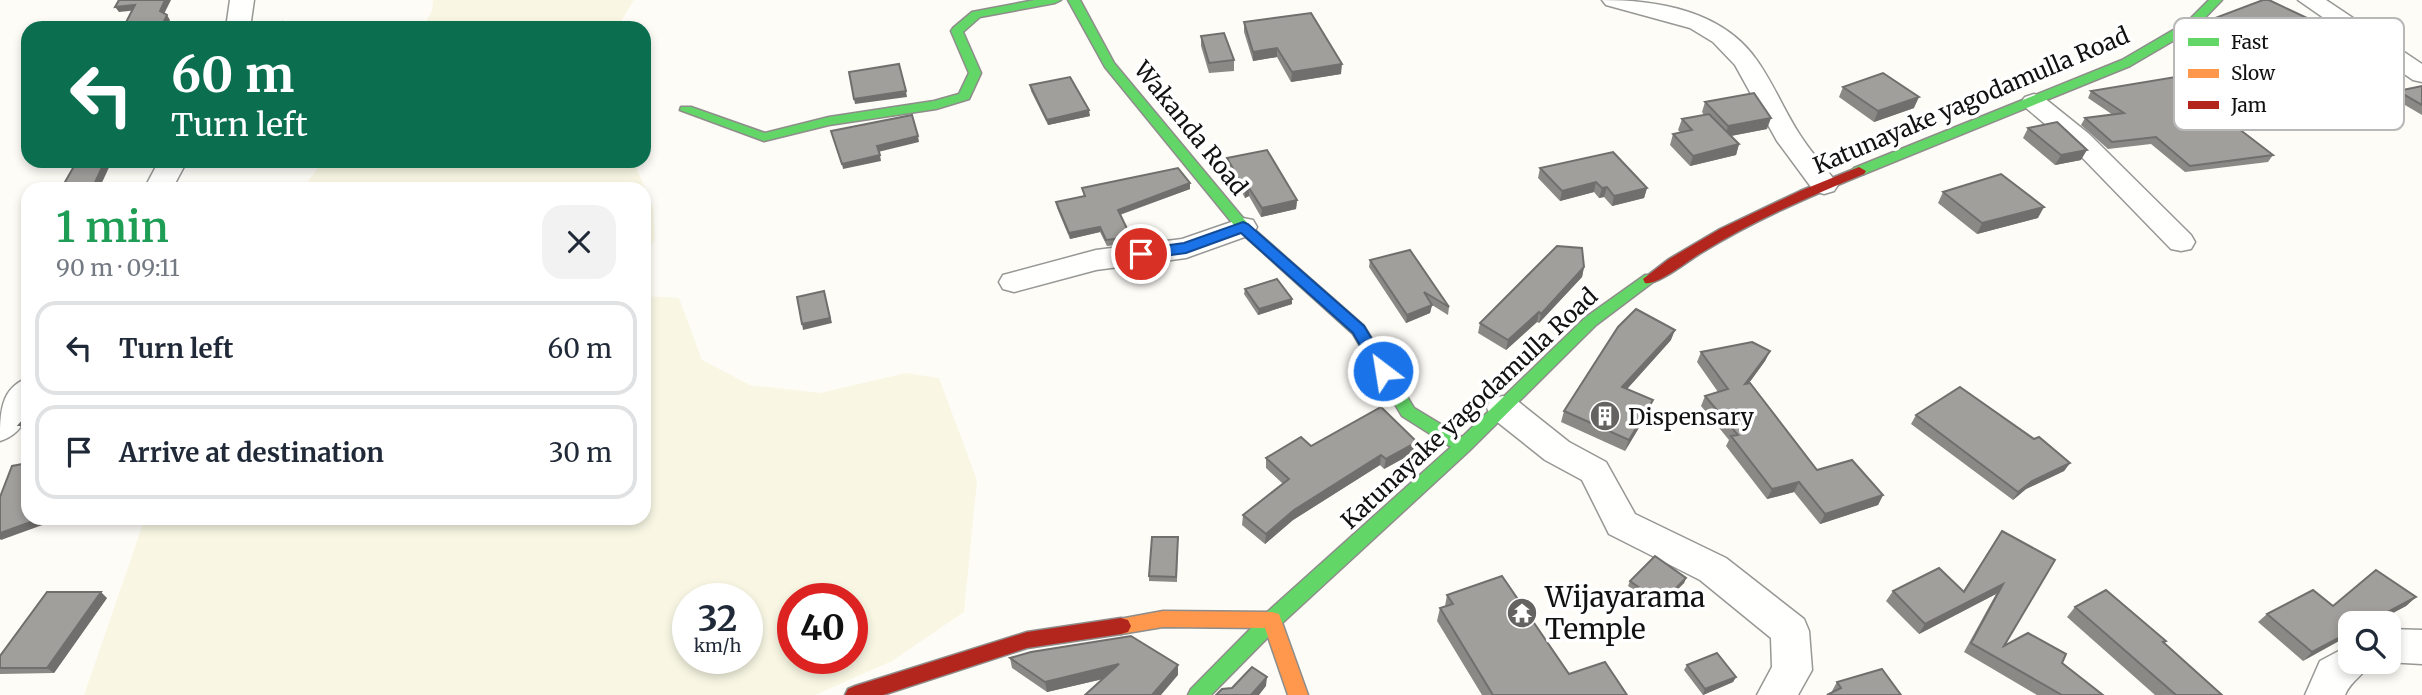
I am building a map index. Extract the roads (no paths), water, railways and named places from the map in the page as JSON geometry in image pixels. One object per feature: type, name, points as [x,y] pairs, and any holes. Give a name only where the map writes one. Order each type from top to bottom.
[{"type":"street","points":[[239,21],[242,0]]},
{"type":"street","points":[[686,110],[764,137],[829,121],[936,105],[964,96],[975,73],[957,31],[976,13],[1055,0]]},
{"type":"street","name":"Wakanda Road","points":[[1074,0],[1109,64],[1243,227],[1359,330],[1408,412],[1463,446]]},
{"type":"street","points":[[1614,0],[1698,23],[1722,37],[1746,62],[1790,141],[1824,185]]},
{"type":"street","name":"Katunayake yagodamulla Road","points":[[2198,18],[2216,0]]},
{"type":"street","points":[[2310,0],[2337,18]]},
{"type":"street","name":"Katunayake yagodamulla Road","points":[[1198,695],[1272,620],[1463,446],[1591,321],[1689,251],[1824,185],[2126,64],[2174,35]]},
{"type":"street","points":[[2404,63],[2422,75]]},
{"type":"street","points":[[2034,102],[2080,140],[2181,242]]},
{"type":"street","points":[[1014,282],[1096,260],[1186,248],[1243,227]]},
{"type":"street","points":[[0,428],[21,400]]},
{"type":"street","points":[[1503,408],[1557,451],[1594,471],[1622,524],[1713,569],[1790,631],[1792,670],[1777,695]]},
{"type":"street","points":[[855,695],[1027,640],[1163,619],[1272,620],[1298,695]]},
{"type":"street","points":[[2401,647],[2422,648]]},
{"type":"street","points":[[2325,695],[2334,673],[2338,670]]},
{"type":"place","name":"Dispensary","points":[[1605,416]]},
{"type":"place","name":"Wijayarama Temple","points":[[1522,613]]}]
